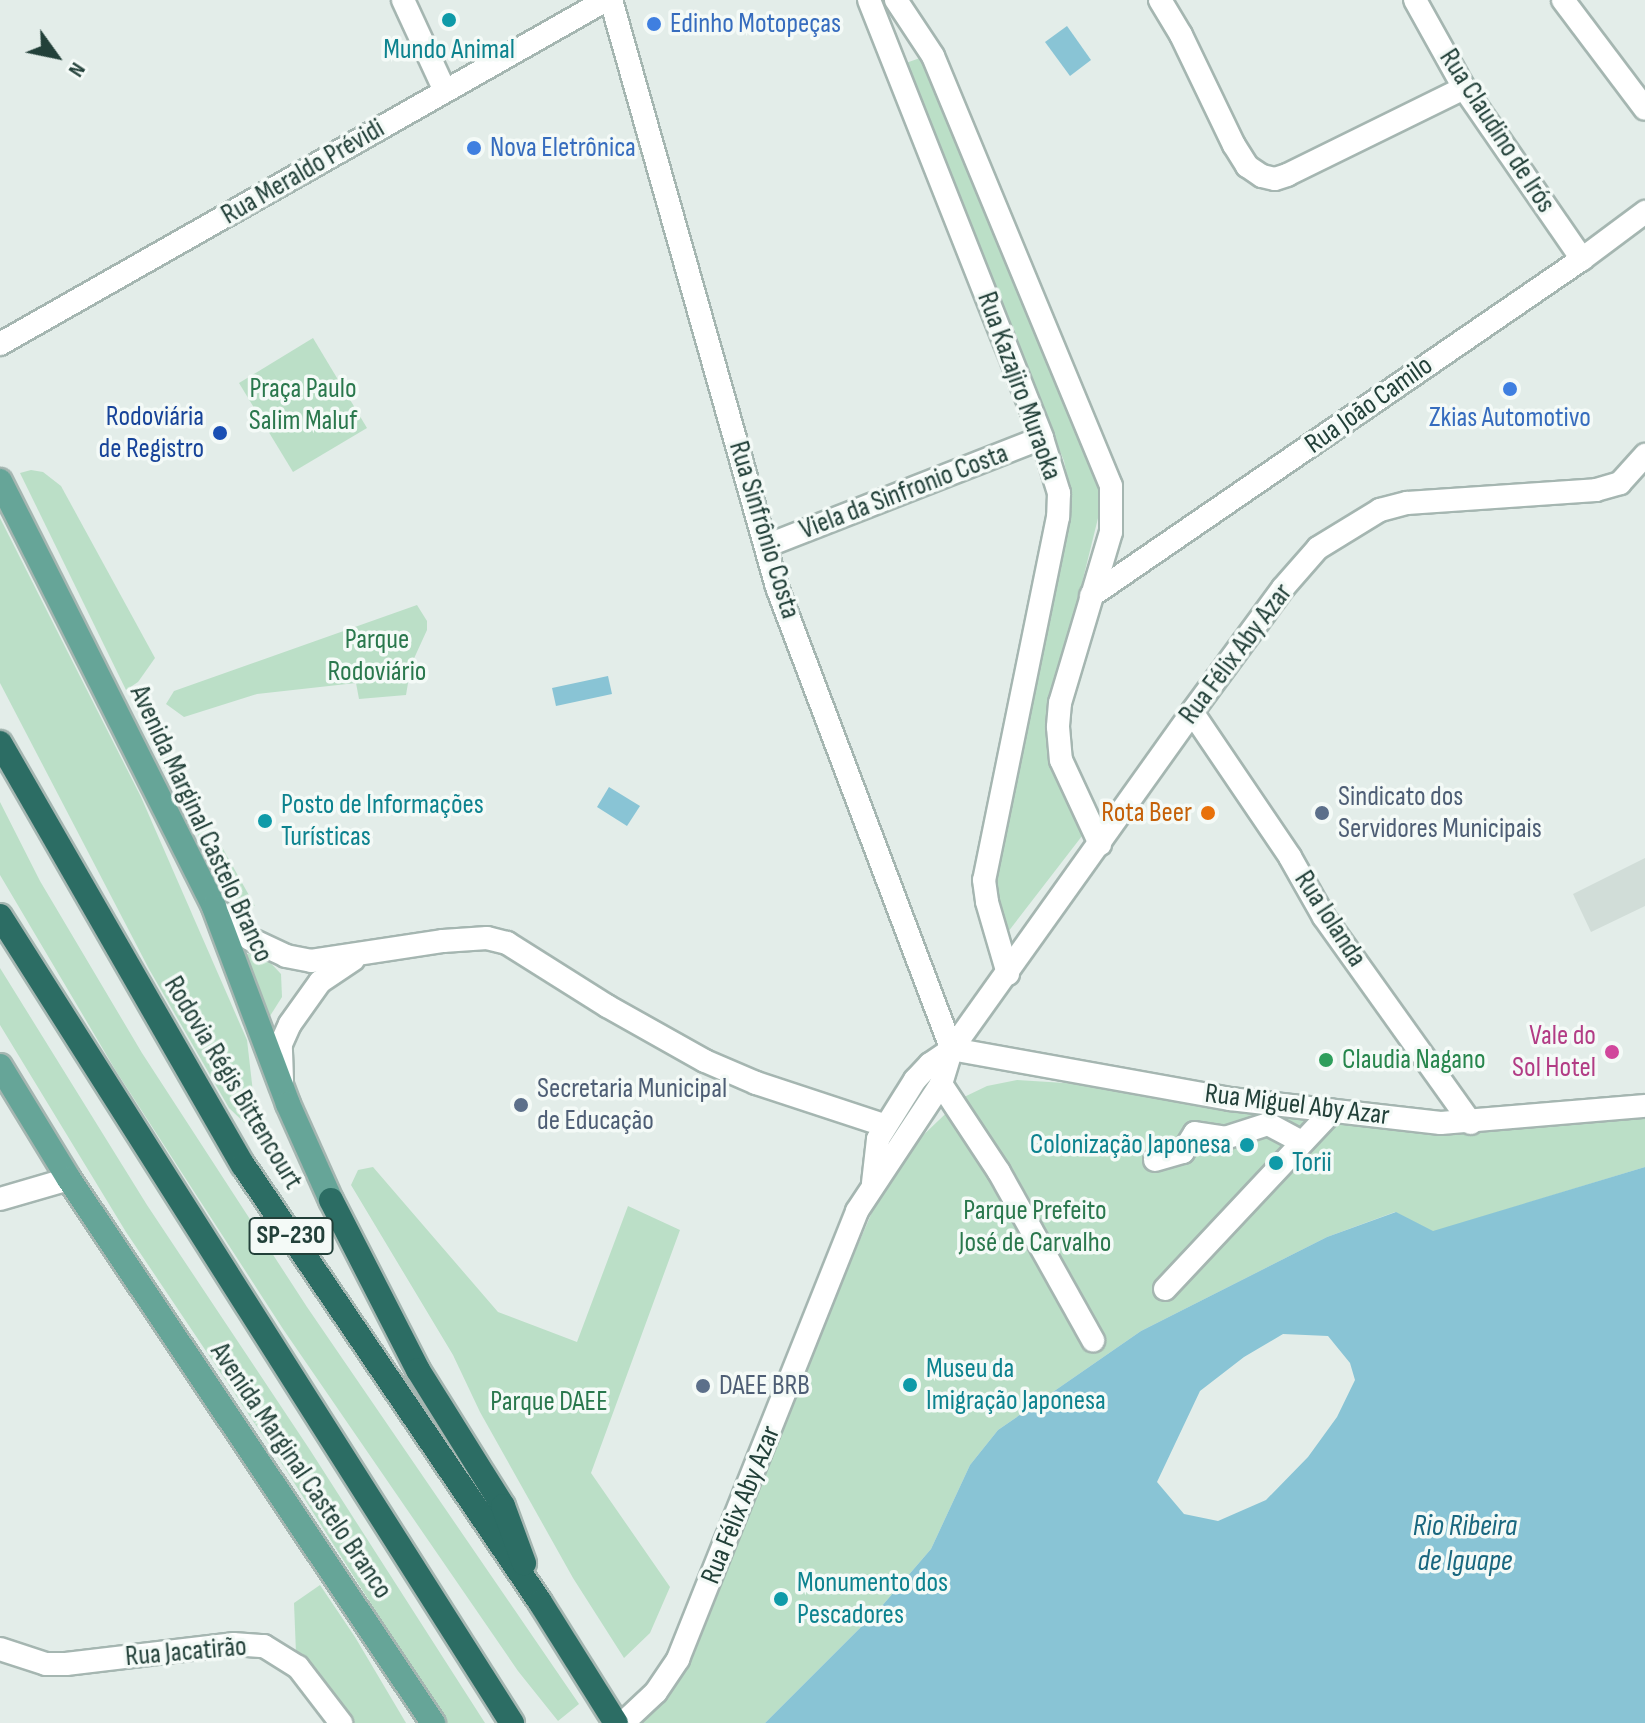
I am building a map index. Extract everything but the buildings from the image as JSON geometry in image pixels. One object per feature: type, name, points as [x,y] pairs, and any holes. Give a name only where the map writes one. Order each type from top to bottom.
[{"type":"highway","name":"Rodovia Régis Bittencourt","points":[[0,743],[243,1165],[616,1719]]},
{"type":"highway","name":"SP-230","points":[[0,916],[512,1723]]},
{"type":"highway","points":[[331,1200],[418,1370],[503,1506],[540,1602]]},
{"type":"main road","name":"Avenida Marginal Castelo Branco","points":[[0,481],[214,907],[288,1104],[331,1200]]},
{"type":"main road","name":"Avenida Marginal Castelo Branco","points":[[0,1066],[69,1179],[427,1718]]},
{"type":"street","points":[[403,0],[445,91]]},
{"type":"street","name":"Rua Meraldo Prévidi","points":[[2,337],[280,186],[608,0]]},
{"type":"street","name":"Rua Sinfrônio Costa","points":[[608,0],[782,598],[952,1049]]},
{"type":"street","name":"Rua Kazajiro Muraoka","points":[[869,0],[1056,476],[1058,517],[984,880],[987,902],[1008,974]]},
{"type":"street","name":"Rua Kazajiro Muraoka","points":[[896,0],[933,56],[1111,486],[1111,532],[1060,703],[1058,746],[1100,844]]},
{"type":"street","points":[[1160,0],[1234,145],[1247,166],[1262,176],[1275,179],[1287,175],[1464,88]]},
{"type":"street","name":"Rua Claudino de Irós","points":[[1415,0],[1464,88],[1582,259]]},
{"type":"street","points":[[1563,0],[1645,109]]},
{"type":"street","name":"Rua João Camilo","points":[[1091,596],[1582,259],[1645,212]]},
{"type":"street","name":"Viela da Sinfronio Costa","points":[[766,546],[1042,438]]},
{"type":"street","name":"Rua Félix Aby Azar","points":[[873,1183],[875,1151],[884,1125],[915,1080],[930,1064],[952,1049],[1192,712],[1283,588],[1318,548],[1380,510],[1407,503],[1596,490],[1620,483],[1645,455]]},
{"type":"street","name":"Rua Iolanda","points":[[1192,712],[1290,857],[1324,917],[1471,1123]]},
{"type":"street","points":[[214,907],[239,933],[286,956],[311,961],[358,957],[443,941],[499,940],[705,1061],[756,1083],[884,1125]]},
{"type":"street","points":[[288,1104],[280,1059],[281,1044],[290,1024],[320,982],[358,957]]},
{"type":"street","name":"Rua Félix Aby Azar","points":[[616,1719],[656,1692],[678,1659],[857,1211],[941,1084],[952,1049]]},
{"type":"street","name":"Rua Miguel Aby Azar","points":[[952,1049],[1230,1099],[1441,1123],[1471,1123],[1645,1106]]},
{"type":"street","points":[[941,1084],[999,1172],[1093,1340]]},
{"type":"street","points":[[1165,1289],[1333,1110]]},
{"type":"street","points":[[1155,1160],[1183,1152],[1195,1133],[1225,1138],[1268,1124],[1302,1142]]},
{"type":"street","points":[[0,1199],[69,1179]]},
{"type":"street","name":"Rua Jacatirão","points":[[0,1649],[46,1664],[66,1664],[233,1644],[264,1646],[298,1667],[341,1723]]},
{"type":"shaded area","points":[[1645,858],[1645,906],[1591,932],[1573,894]]},
{"type":"green space","points":[[920,58],[1096,472],[1101,506],[1047,725],[1047,754],[1082,836],[1008,932],[997,900],[997,861],[1072,500],[1064,461],[903,64]]},
{"type":"green space","name":"Praça Paulo Salim Maluf","points":[[313,338],[367,428],[293,472],[239,383]]},
{"type":"green space","points":[[31,470],[43,472],[61,486],[155,658],[138,682],[126,690],[20,473]]},
{"type":"green space","points":[[0,518],[141,797],[247,1040],[258,1136],[229,1108],[149,969],[0,683]]},
{"type":"green space","name":"Parque Rodoviário","points":[[417,605],[427,621],[427,630],[411,665],[406,695],[359,699],[356,683],[257,694],[184,717],[166,704],[174,691]]},
{"type":"green space","points":[[154,748],[171,756],[255,906],[236,899],[225,889]]},
{"type":"green space","points":[[0,802],[40,881],[142,1053],[307,1307],[579,1704],[558,1721],[518,1671],[283,1329],[116,1071],[0,875]]},
{"type":"green space","points":[[242,953],[265,957],[281,974],[282,997],[270,1016]]},
{"type":"green space","points":[[0,968],[147,1205],[310,1450],[485,1723],[447,1723],[286,1470],[126,1232],[0,1025]]},
{"type":"green space","name":"Parque Prefeito José de Carvalho","points":[[1017,1080],[1225,1093],[1436,1119],[1645,1109],[1645,1167],[1433,1232],[1395,1212],[1327,1237],[1141,1331],[998,1430],[970,1465],[931,1549],[881,1607],[765,1723],[626,1723],[688,1639],[879,1196],[915,1143],[962,1098],[987,1086]]},
{"type":"green space","name":"Parque DAEE","points":[[373,1167],[498,1312],[577,1342],[628,1206],[680,1230],[591,1473],[670,1587],[650,1633],[624,1658],[573,1578],[480,1412],[453,1355],[351,1185],[358,1170]]},
{"type":"green space","points":[[320,1585],[406,1723],[352,1723],[296,1653],[294,1603]]},
{"type":"water","points":[[1067,26],[1091,60],[1070,76],[1045,42]]},
{"type":"water","points":[[608,676],[612,694],[556,706],[552,688]]},
{"type":"water","points":[[609,787],[640,806],[627,826],[597,807]]},
{"type":"water","name":"Rio Ribeira de Iguape","points":[[1645,1167],[1645,1723],[765,1723],[881,1607],[931,1549],[970,1465],[998,1430],[1141,1331],[1327,1237],[1396,1212],[1433,1231]],"holes":[[[1283,1334],[1328,1336],[1350,1363],[1355,1380],[1337,1417],[1308,1457],[1266,1500],[1218,1521],[1184,1514],[1157,1482],[1200,1391],[1244,1357]]]},
{"type":"place","name":"Mundo Animal","points":[[449,20]]},
{"type":"place","name":"Edinho Motopeças","points":[[654,24]]},
{"type":"place","name":"Nova Eletrônica","points":[[474,148]]},
{"type":"place","name":"Zkias Automotivo","points":[[1510,389]]},
{"type":"place","name":"Rodoviária de Registro","points":[[220,433]]},
{"type":"place","name":"Rota Beer","points":[[1208,813]]},
{"type":"place","name":"Sindicato dos Servidores Municipais","points":[[1322,813]]},
{"type":"place","name":"Posto de Informações Turísticas","points":[[265,821]]},
{"type":"place","name":"Vale do Sol Hotel","points":[[1612,1052]]},
{"type":"place","name":"Claudia Nagano","points":[[1326,1060]]},
{"type":"place","name":"Secretaria Municipal de Educação","points":[[521,1105]]},
{"type":"place","name":"Colonização Japonesa","points":[[1247,1145]]},
{"type":"place","name":"Torii","points":[[1276,1163]]},
{"type":"place","name":"Museu da Imigração Japonesa","points":[[910,1385]]},
{"type":"place","name":"DAEE BRB","points":[[703,1386]]},
{"type":"place","name":"Monumento dos Pescadores","points":[[781,1599]]}]
